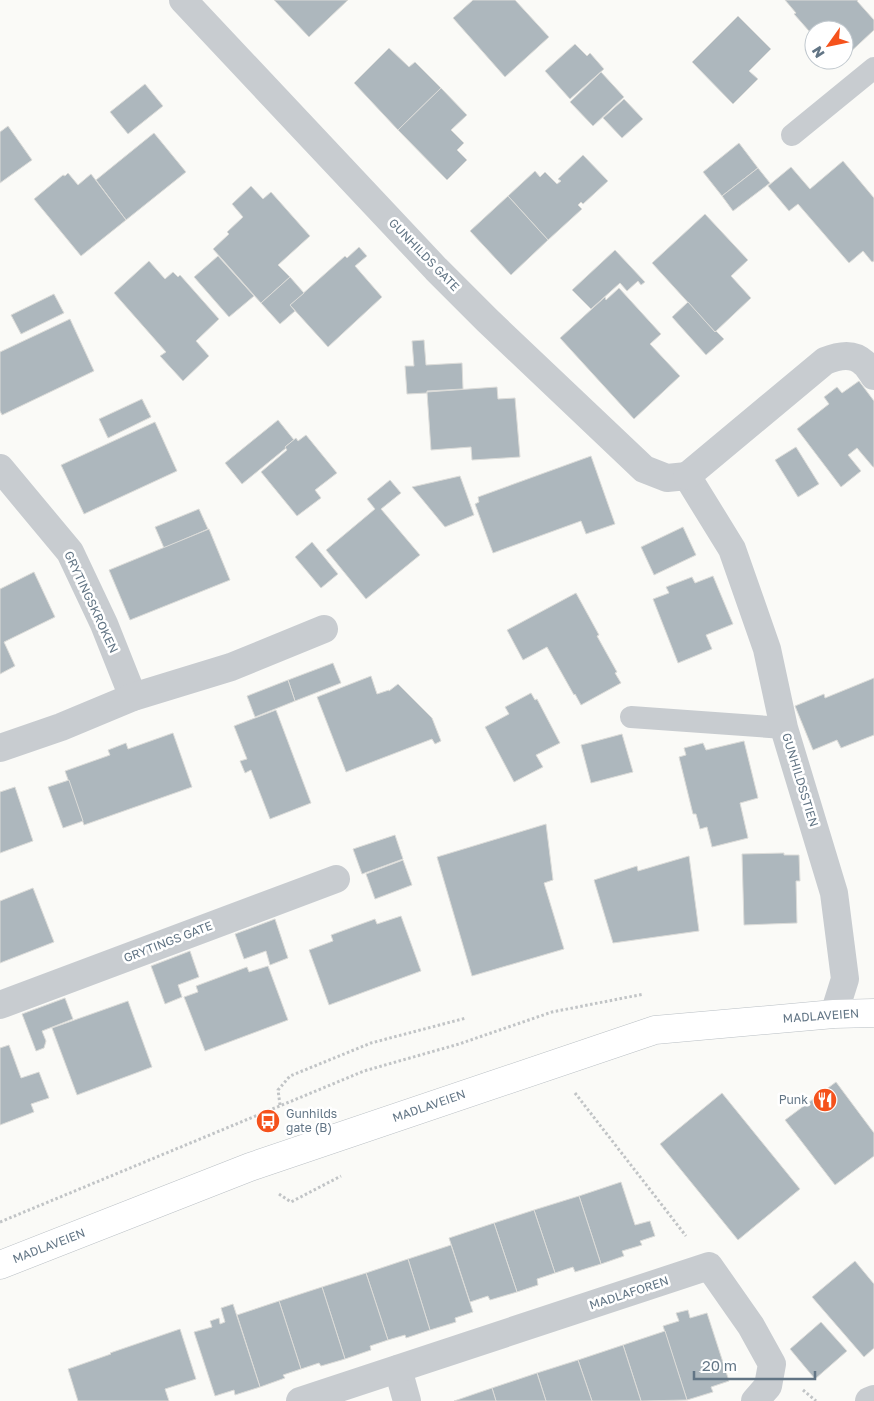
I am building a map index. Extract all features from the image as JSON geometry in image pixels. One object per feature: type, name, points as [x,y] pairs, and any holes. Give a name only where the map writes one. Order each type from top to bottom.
[{"type":"main road","name":"MADLAVEIEN","points":[[0,1265],[250,1167],[654,1030],[834,1014],[874,1014]]},
{"type":"street","name":"GUNHILDS GATE","points":[[183,0],[436,269],[644,469],[667,478],[687,476]]},
{"type":"street","points":[[687,476],[825,361],[838,356],[852,356],[864,362],[874,376]]},
{"type":"street","name":"GRYTINGSKROKEN","points":[[0,468],[70,552],[104,624],[133,697]]},
{"type":"street","name":"GUNHILDSSTIEN","points":[[687,476],[732,549],[767,649],[784,728],[834,893],[845,979],[834,1014]]},
{"type":"street","points":[[0,748],[61,727],[133,697],[230,666],[324,629]]},
{"type":"street","name":"GRYTINGS GATE","points":[[0,1005],[336,879]]},
{"type":"street","points":[[709,1266],[751,1326],[772,1364],[768,1386],[755,1401]]},
{"type":"street","name":"MADLAFOREN","points":[[300,1401],[709,1266]]},
{"type":"street","points":[[398,1369],[408,1401]]},
{"type":"street","points":[[869,1401],[874,1399]]},
{"type":"lane","points":[[792,135],[874,68]]},
{"type":"lane","points":[[631,717],[784,728]]},
{"type":"path","points":[[280,1105],[278,1090],[290,1076],[371,1043],[466,1018]]},
{"type":"path","points":[[572,1090],[709,1266]]},
{"type":"building","points":[[274,0],[348,0],[309,37]]},
{"type":"building","points":[[473,0],[515,0],[549,37],[505,77],[453,18]]},
{"type":"building","points":[[785,0],[858,0],[874,20],[874,30],[854,49],[854,20],[804,20],[804,25],[794,14],[796,13]]},
{"type":"building","points":[[738,16],[771,49],[749,71],[758,79],[733,104],[692,62]]},
{"type":"building","points":[[575,44],[587,56],[590,53],[604,69],[570,99],[545,71]]},
{"type":"building","points":[[389,48],[409,67],[415,62],[441,88],[398,130],[354,83]]},
{"type":"building","points":[[601,72],[624,97],[593,126],[570,102]]},
{"type":"building","points":[[145,84],[163,106],[128,134],[110,112]]},
{"type":"building","points":[[441,88],[467,115],[451,130],[464,143],[457,150],[467,160],[447,180],[398,130]]},
{"type":"building","points":[[624,99],[643,119],[622,138],[603,118]]},
{"type":"building","points":[[8,126],[32,160],[0,183],[0,132]]},
{"type":"building","points":[[154,133],[186,172],[126,220],[96,180]]},
{"type":"building","points":[[739,143],[758,168],[722,196],[703,172]]},
{"type":"building","points":[[583,155],[608,181],[583,204],[581,202],[578,205],[582,209],[548,240],[508,196],[535,171],[540,177],[545,172],[557,184],[561,181],[558,179]]},
{"type":"building","points":[[843,161],[874,198],[874,261],[872,262],[863,251],[849,263],[798,204],[789,211],[768,186],[791,167],[810,189]]},
{"type":"building","points":[[758,168],[770,183],[733,211],[722,196]]},
{"type":"building","points":[[68,173],[78,185],[91,174],[126,220],[81,256],[34,199]]},
{"type":"building","points":[[251,186],[263,199],[271,192],[310,236],[278,265],[290,277],[261,303],[213,249],[243,217],[232,204]]},
{"type":"building","points":[[508,196],[548,240],[511,275],[470,231]]},
{"type":"building","points":[[705,214],[748,260],[731,276],[751,298],[715,332],[652,263]]},
{"type":"building","points":[[359,247],[367,256],[355,266],[382,297],[328,347],[290,305],[345,256],[347,258]]},
{"type":"building","points":[[615,250],[645,282],[641,285],[638,281],[627,291],[620,283],[591,309],[572,290]]},
{"type":"building","points":[[218,256],[254,296],[229,317],[194,277]]},
{"type":"building","points":[[149,261],[165,279],[173,272],[178,277],[180,275],[219,319],[196,341],[209,356],[183,381],[160,356],[166,352],[114,293]]},
{"type":"building","points":[[290,277],[304,293],[290,305],[295,311],[280,324],[261,303]]},
{"type":"building","points":[[619,288],[661,334],[650,344],[680,376],[634,419],[560,338],[605,297],[606,300]]},
{"type":"building","points":[[54,294],[64,313],[21,334],[11,315]]},
{"type":"building","points":[[688,302],[715,332],[724,339],[706,355],[672,317]]},
{"type":"building","points":[[70,319],[94,371],[2,415],[0,411],[0,352]]},
{"type":"building","points":[[424,340],[426,365],[462,363],[463,389],[407,394],[405,366],[414,366],[412,341]]},
{"type":"building","points":[[859,381],[874,401],[874,467],[857,448],[848,455],[861,471],[841,487],[797,429],[829,404],[824,397],[837,387],[842,393]]},
{"type":"building","points":[[497,387],[498,399],[515,398],[520,457],[472,460],[471,447],[431,450],[427,392]]},
{"type":"building","points":[[142,399],[151,417],[108,438],[99,419]]},
{"type":"building","points":[[278,420],[294,440],[242,484],[225,463]]},
{"type":"building","points":[[155,422],[177,471],[84,514],[61,465]]},
{"type":"building","points":[[306,435],[337,473],[315,490],[321,498],[297,516],[261,472],[287,450],[285,447],[296,438],[298,441]]},
{"type":"building","points":[[796,447],[819,484],[798,497],[775,460]]},
{"type":"building","points":[[591,456],[615,524],[586,534],[581,521],[493,553],[475,504],[479,502],[478,497]]},
{"type":"building","points":[[460,476],[474,515],[445,527],[412,487]]},
{"type":"building","points":[[390,480],[401,493],[381,509],[420,555],[366,599],[326,550],[375,509],[367,499]]},
{"type":"building","points":[[199,509],[208,529],[164,548],[155,527]]},
{"type":"building","points":[[683,527],[696,555],[654,575],[641,547]]},
{"type":"building","points":[[209,529],[230,580],[130,620],[109,570]]},
{"type":"building","points":[[312,542],[338,574],[321,588],[295,557]]},
{"type":"building","points":[[34,572],[55,617],[4,642],[15,666],[0,674],[0,589]]},
{"type":"building","points":[[713,576],[733,624],[706,635],[712,649],[678,663],[653,599],[669,593],[666,587],[692,577],[695,583]]},
{"type":"building","points":[[576,593],[599,635],[597,636],[621,683],[581,705],[547,647],[523,660],[507,630]]},
{"type":"building","points":[[333,663],[341,683],[295,701],[288,680]]},
{"type":"building","points":[[371,676],[377,694],[389,691],[398,684],[432,718],[441,741],[435,744],[432,739],[346,772],[317,697]]},
{"type":"building","points":[[874,678],[874,735],[841,748],[837,740],[813,750],[795,706],[824,694],[825,698]]},
{"type":"building","points":[[288,680],[295,701],[255,717],[247,696]]},
{"type":"building","points":[[531,693],[535,700],[537,699],[560,743],[536,755],[543,767],[514,782],[485,727],[509,714],[505,707]]},
{"type":"building","points":[[276,710],[311,803],[270,819],[251,770],[245,773],[240,761],[247,759],[234,726]]},
{"type":"building","points":[[173,733],[192,787],[84,825],[65,771],[110,755],[108,750],[126,743],[128,749]]},
{"type":"building","points":[[622,734],[633,772],[591,783],[581,745]]},
{"type":"building","points":[[744,741],[758,798],[740,803],[748,838],[712,847],[707,827],[700,829],[696,814],[693,814],[679,757],[686,755],[684,748],[703,743],[706,750]]},
{"type":"building","points":[[69,780],[83,821],[63,828],[48,787]]},
{"type":"building","points":[[15,787],[33,841],[0,853],[0,792]]},
{"type":"building","points":[[546,824],[553,880],[544,883],[564,949],[472,976],[437,857]]},
{"type":"building","points":[[395,835],[403,859],[362,874],[353,849]]},
{"type":"building","points":[[784,853],[784,855],[799,855],[800,881],[796,881],[797,923],[744,925],[742,854]]},
{"type":"building","points":[[689,856],[699,931],[613,943],[594,880],[637,866],[638,871]]},
{"type":"building","points":[[403,860],[412,885],[375,899],[366,874]]},
{"type":"building","points":[[33,888],[54,942],[0,963],[0,901]]},
{"type":"building","points":[[401,916],[421,971],[329,1005],[309,950],[333,941],[331,935],[375,919],[377,924]]},
{"type":"building","points":[[275,919],[288,958],[270,965],[266,951],[244,959],[235,934]]},
{"type":"building","points":[[190,951],[199,977],[178,985],[182,997],[165,1004],[151,966]]},
{"type":"building","points":[[268,966],[288,1020],[205,1051],[184,997],[198,992],[196,986],[247,967],[249,972]]},
{"type":"building","points":[[65,998],[73,1019],[42,1031],[46,1041],[44,1048],[36,1051],[22,1014]]},
{"type":"building","points":[[128,1001],[152,1067],[77,1095],[52,1028]]},
{"type":"building","points":[[9,1045],[21,1078],[39,1072],[49,1098],[31,1104],[34,1112],[0,1125],[0,1048]]},
{"type":"building","points":[[836,1082],[874,1133],[874,1156],[835,1185],[785,1120]]},
{"type":"building","points":[[722,1093],[800,1189],[738,1240],[660,1144]]},
{"type":"building","points":[[621,1182],[635,1225],[650,1221],[655,1236],[640,1241],[642,1245],[622,1251],[624,1256],[601,1264],[579,1196]]},
{"type":"building","points":[[579,1196],[601,1264],[575,1272],[573,1267],[555,1273],[534,1210]]},
{"type":"building","points":[[534,1210],[555,1273],[537,1279],[538,1285],[517,1292],[494,1223]]},
{"type":"building","points":[[494,1223],[517,1292],[490,1300],[488,1296],[470,1302],[449,1238]]},
{"type":"building","points":[[451,1245],[473,1312],[455,1318],[456,1322],[430,1330],[408,1259]]},
{"type":"building","points":[[408,1259],[430,1330],[406,1338],[405,1335],[388,1340],[366,1273]]},
{"type":"building","points":[[855,1261],[874,1284],[874,1348],[864,1357],[812,1297]]},
{"type":"building","points":[[366,1273],[388,1340],[370,1346],[371,1350],[345,1359],[322,1287]]},
{"type":"building","points":[[322,1287],[345,1359],[321,1366],[319,1363],[301,1369],[279,1301]]},
{"type":"building","points":[[279,1301],[301,1369],[283,1375],[285,1378],[260,1387],[237,1315]]},
{"type":"building","points":[[233,1304],[260,1387],[235,1395],[234,1390],[215,1396],[194,1332],[212,1327],[210,1321],[219,1318],[220,1324],[225,1322],[221,1308]]},
{"type":"building","points":[[688,1310],[690,1318],[707,1313],[729,1381],[711,1387],[713,1392],[687,1400],[663,1326],[679,1321],[676,1313]]},
{"type":"building","points":[[821,1322],[847,1351],[815,1379],[790,1349]]},
{"type":"building","points":[[180,1329],[196,1379],[165,1389],[169,1401],[78,1401],[68,1369]]},
{"type":"building","points":[[665,1331],[687,1400],[641,1401],[623,1345]]},
{"type":"building","points":[[623,1345],[641,1401],[592,1401],[578,1360]]},
{"type":"building","points":[[578,1360],[592,1401],[546,1401],[537,1373]]},
{"type":"building","points":[[537,1373],[546,1401],[496,1401],[492,1388]]},
{"type":"building","points":[[492,1388],[496,1401],[454,1401]]},
{"type":"place","name":"Punk","points":[[825,1100]]},
{"type":"place","name":"Gunhilds gate (B)","points":[[268,1121]]}]
